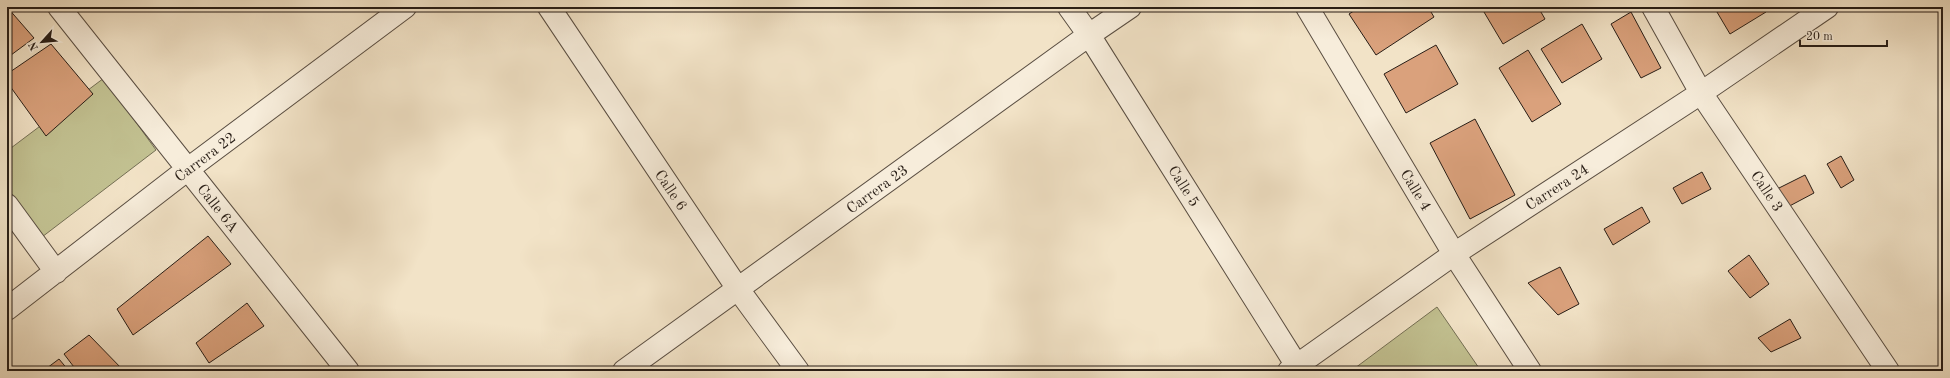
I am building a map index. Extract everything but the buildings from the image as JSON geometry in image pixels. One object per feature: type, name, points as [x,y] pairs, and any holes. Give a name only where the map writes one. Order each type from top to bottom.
[{"type":"street","name":"Calle 6A","points":[[59,7],[348,371]]},
{"type":"street","name":"Carrera 22","points":[[7,309],[188,170],[406,7]]},
{"type":"street","name":"Calle 6","points":[[548,7],[738,289],[798,371]]},
{"type":"street","name":"Calle 5","points":[[1069,7],[1089,35],[1293,368]]},
{"type":"street","name":"Carrera 23","points":[[624,371],[1089,35],[1130,7]]},
{"type":"street","name":"Calle 4","points":[[1306,7],[1454,254],[1530,371]]},
{"type":"street","name":"Calle 3","points":[[1653,7],[1701,93],[1888,371]]},
{"type":"street","name":"Carrera 24","points":[[1293,368],[1454,254],[1701,93],[1827,7]]},
{"type":"street","points":[[7,205],[56,272]]},
{"type":"shaded area","points":[[104,78],[156,150],[42,237],[7,189],[7,151]]},
{"type":"shaded area","points":[[1437,307],[1481,371],[1351,371]]}]
